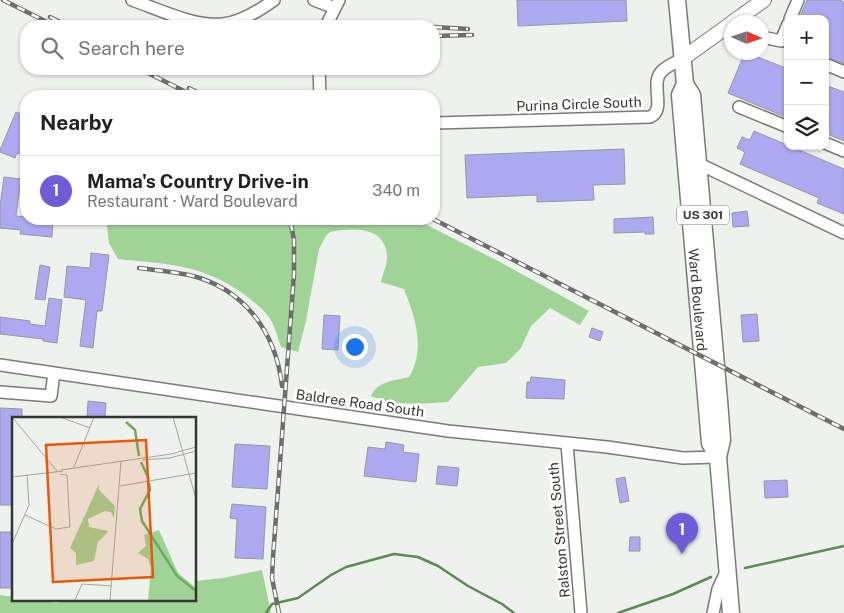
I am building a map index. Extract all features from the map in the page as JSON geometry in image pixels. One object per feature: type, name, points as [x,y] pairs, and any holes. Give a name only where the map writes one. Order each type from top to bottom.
[{"type":"highway","name":"Ward Boulevard","points":[[677,0],[684,84],[680,95],[692,160],[710,443],[718,457],[731,613]]},
{"type":"main road","points":[[744,15],[764,0]]},
{"type":"main road","points":[[682,59],[724,30]]},
{"type":"street","points":[[132,0],[191,20]]},
{"type":"street","points":[[235,20],[256,13],[274,0]]},
{"type":"street","points":[[314,0],[337,4],[329,20]]},
{"type":"street","points":[[792,15],[798,0]]},
{"type":"street","points":[[769,40],[784,44]]},
{"type":"street","name":"Purina Circle South","points":[[440,123],[650,117],[657,110],[657,82],[660,73],[682,59]]},
{"type":"street","points":[[829,66],[844,72]]},
{"type":"street","points":[[319,75],[320,90]]},
{"type":"street","points":[[739,107],[784,125]]},
{"type":"street","points":[[829,145],[844,151]]},
{"type":"street","points":[[692,160],[844,233]]},
{"type":"street","name":"Baldree Road South","points":[[0,364],[412,426],[683,458],[718,457]]},
{"type":"street","points":[[0,392],[52,396],[54,373]]},
{"type":"street","name":"Ralston Street South","points":[[567,444],[581,610]]},
{"type":"street","points":[[712,613],[718,589],[727,568]]},
{"type":"green space","points":[[107,225],[427,225],[498,261],[589,311],[580,325],[550,308],[531,326],[521,348],[506,363],[478,367],[448,402],[399,403],[371,396],[382,384],[409,377],[417,355],[417,333],[404,289],[381,282],[387,255],[382,240],[371,232],[349,229],[341,230],[330,232],[325,238],[319,249],[306,321],[298,352],[281,347],[267,314],[245,295],[229,285],[199,271],[184,267],[118,259],[109,243]]},
{"type":"green space","points":[[262,570],[271,613],[0,613],[0,595],[12,597],[12,600],[37,600],[56,603],[69,600],[196,600],[196,581],[223,578]]},
{"type":"building","points":[[517,0],[626,0],[627,21],[518,26]]},
{"type":"building","points":[[807,0],[840,0],[844,2],[844,64],[829,58],[829,15],[801,15]]},
{"type":"building","points":[[742,60],[765,60],[784,67],[784,116],[728,93]]},
{"type":"building","points":[[829,86],[844,92],[844,141],[829,135]]},
{"type":"building","points":[[16,112],[20,114],[20,154],[17,153],[15,158],[0,152]]},
{"type":"building","points":[[754,131],[784,144],[784,150],[799,150],[844,169],[844,214],[817,203],[819,198],[740,164],[745,152],[737,148],[742,137],[750,140]]},
{"type":"building","points":[[624,149],[625,184],[593,185],[594,200],[537,202],[537,195],[467,198],[465,155]]},
{"type":"building","points":[[4,177],[20,179],[16,216],[20,216],[20,225],[53,225],[52,237],[20,234],[21,230],[0,228],[0,206]]},
{"type":"building","points":[[747,211],[749,226],[733,227],[732,213]]},
{"type":"building","points":[[653,217],[654,234],[645,234],[645,232],[614,233],[614,219]]},
{"type":"building","points":[[91,253],[109,255],[102,311],[97,311],[93,348],[80,346],[86,300],[64,297],[67,266],[90,268]]},
{"type":"building","points":[[40,265],[50,267],[45,300],[35,299]]},
{"type":"building","points":[[49,298],[62,300],[57,343],[43,341],[43,339],[0,334],[0,317],[30,321],[30,324],[45,326]]},
{"type":"building","points":[[757,314],[759,341],[743,342],[741,315]]},
{"type":"building","points":[[324,315],[340,316],[338,350],[322,349]]},
{"type":"building","points":[[592,328],[603,332],[600,341],[589,337]]},
{"type":"building","points":[[531,377],[565,380],[564,399],[526,398],[527,382],[530,382]]},
{"type":"building","points":[[88,401],[106,403],[105,417],[87,417]]},
{"type":"building","points":[[0,408],[22,409],[22,417],[12,417],[12,505],[0,505]]},
{"type":"building","points":[[386,442],[404,445],[403,452],[419,454],[416,482],[364,476],[368,447],[385,449]]},
{"type":"building","points":[[235,444],[270,446],[267,489],[232,487]]},
{"type":"building","points":[[438,466],[459,468],[457,486],[436,484]]},
{"type":"building","points":[[625,477],[629,501],[620,503],[616,479]]},
{"type":"building","points":[[787,480],[788,497],[765,498],[764,481]]},
{"type":"building","points":[[232,504],[266,507],[263,559],[235,558],[237,519],[230,518]]},
{"type":"building","points":[[0,532],[12,532],[12,588],[0,588]]},
{"type":"building","points":[[630,537],[640,537],[640,551],[629,551]]},
{"type":"waterway","points":[[745,568],[844,546]]},
{"type":"waterway","points":[[266,613],[272,604],[298,598],[346,567],[394,554],[418,557],[438,566],[514,613]]},
{"type":"waterway","points":[[618,613],[673,594],[711,577]]},
{"type":"railway","points":[[3,0],[43,20]]},
{"type":"railway","points":[[50,17],[56,20]]},
{"type":"railway","points":[[440,27],[468,29]]},
{"type":"railway","points":[[440,36],[472,35]]},
{"type":"railway","points":[[152,75],[182,90]]},
{"type":"railway","points":[[189,88],[193,90]]},
{"type":"railway","points":[[440,223],[844,429]]},
{"type":"railway","points":[[279,613],[272,578],[294,274],[294,240],[291,225]]},
{"type":"railway","points":[[139,268],[189,275],[209,281],[226,290],[241,302],[254,315],[273,348],[279,366],[282,386]]},
{"type":"place","name":"Mama's Country Drive-in","points":[[682,554]]}]
